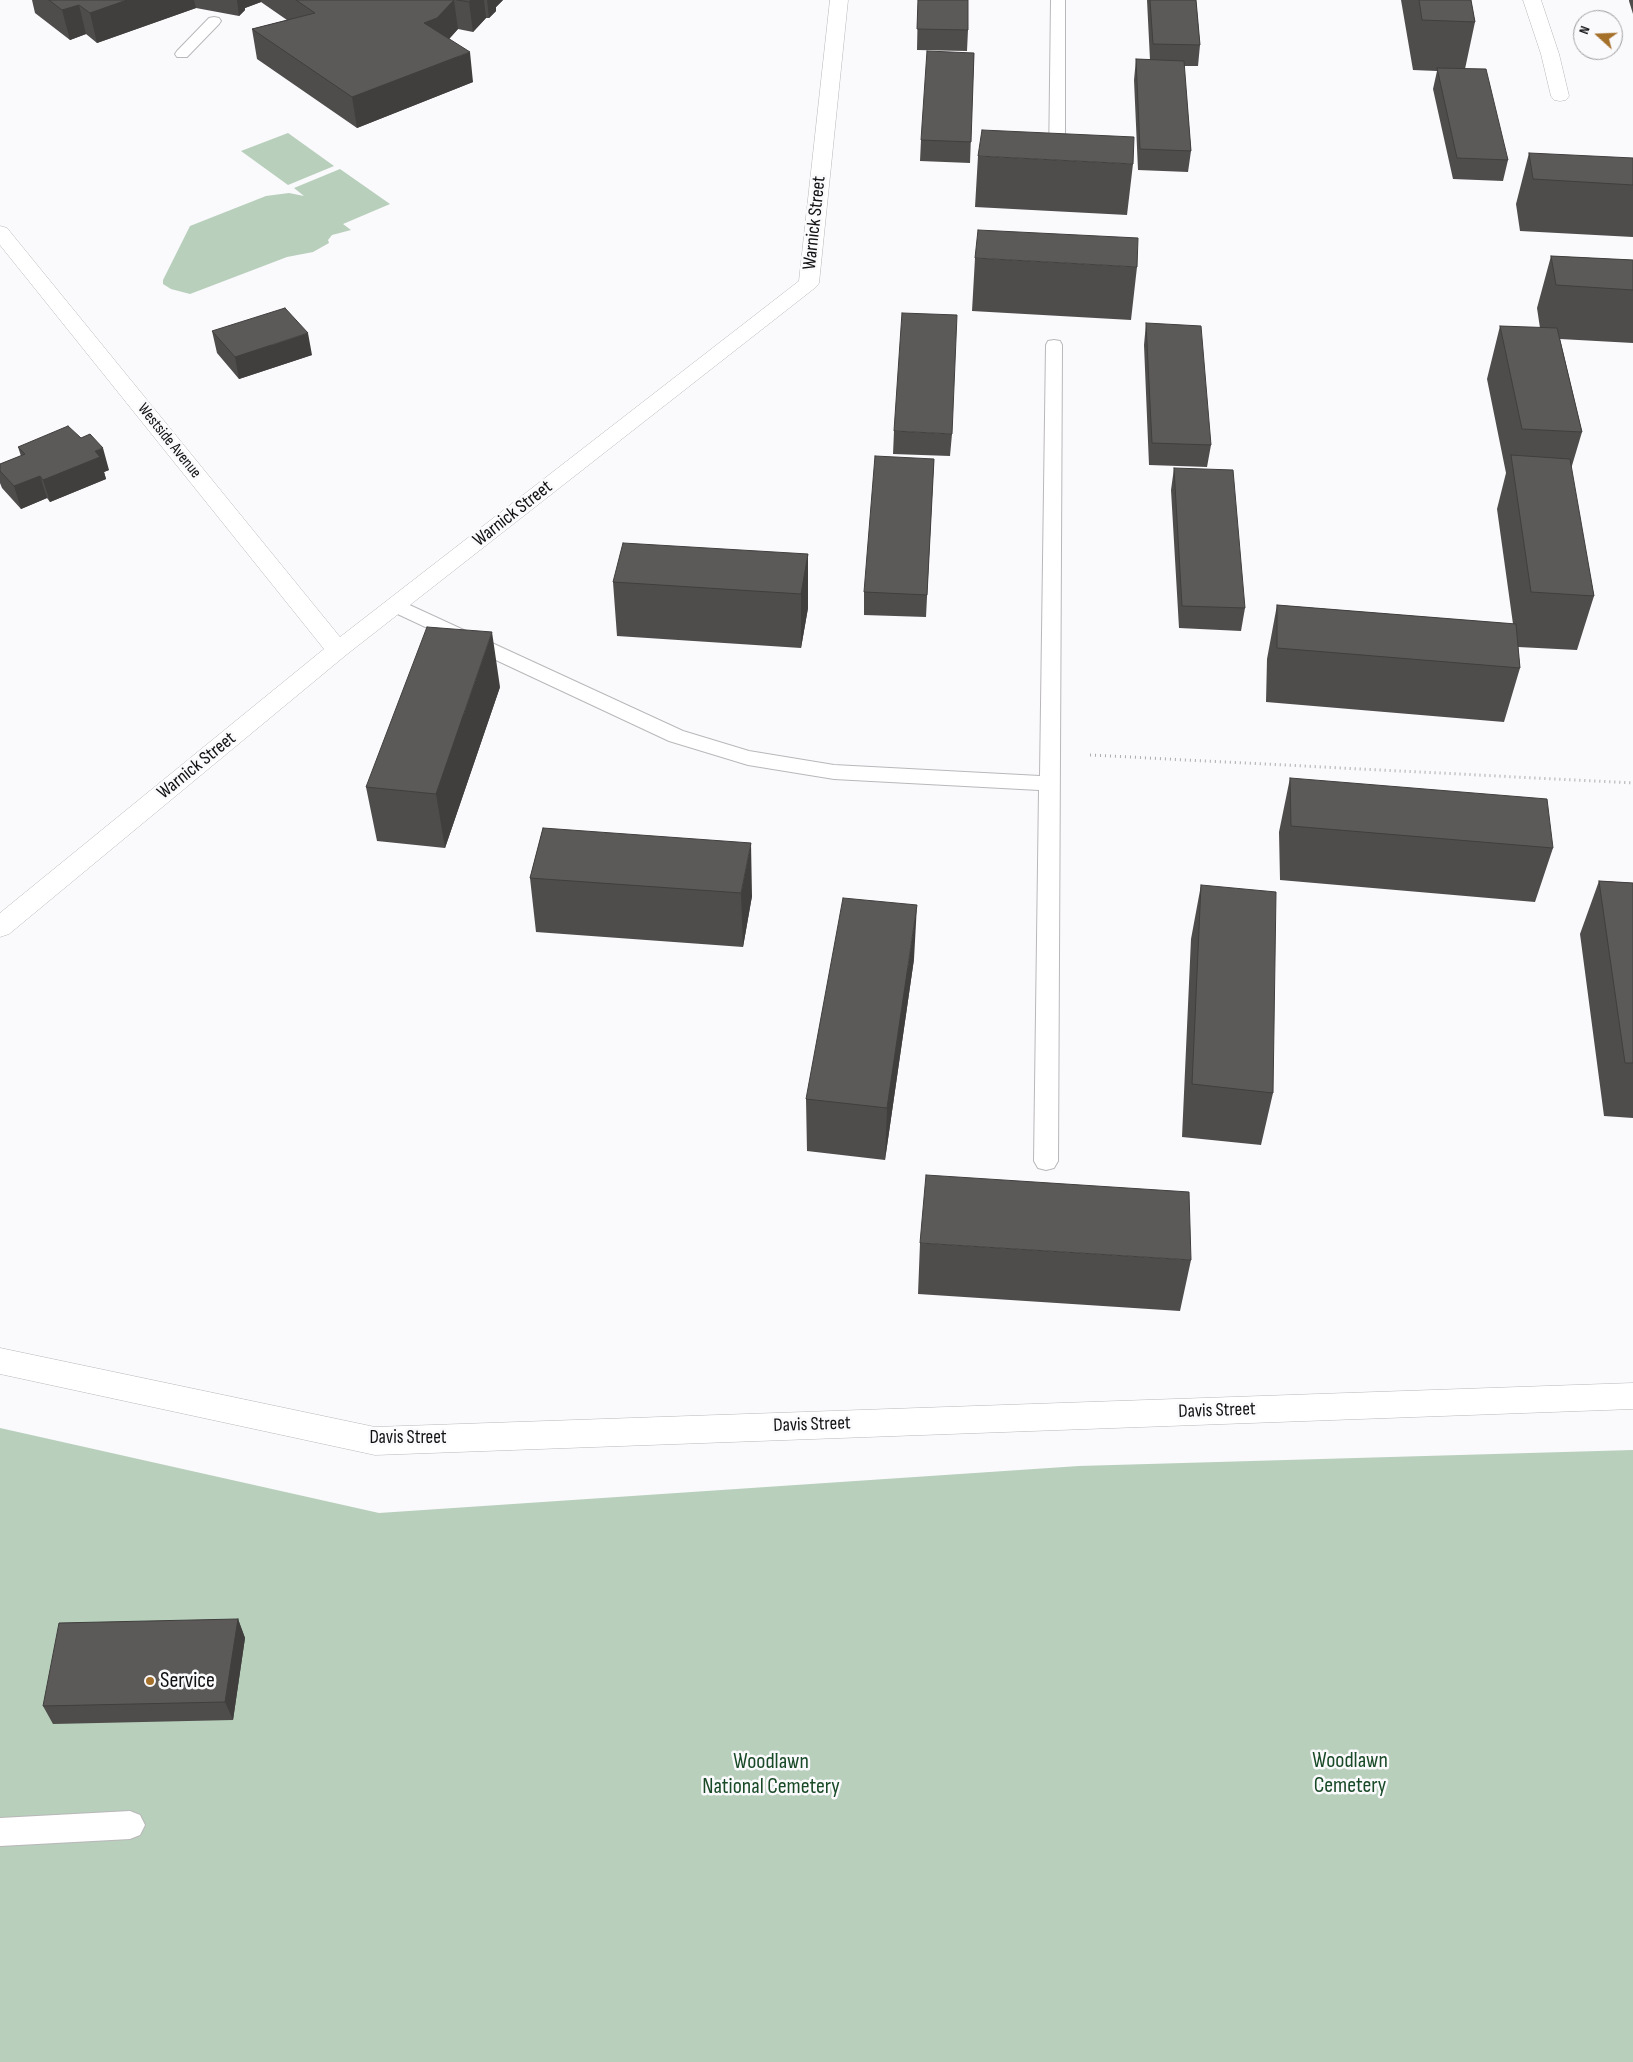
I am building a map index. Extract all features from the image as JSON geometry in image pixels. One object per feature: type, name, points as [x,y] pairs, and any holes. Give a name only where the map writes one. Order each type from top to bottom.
[{"type":"street","name":"Warnick Street","points":[[0,927],[338,650],[809,283],[839,0]]},
{"type":"street","points":[[1532,0],[1550,54],[1560,96]]},
{"type":"street","name":"Westside Avenue","points":[[0,232],[338,650]]},
{"type":"street","name":"Davis Street","points":[[0,1361],[375,1441],[1633,1396]]},
{"type":"lane","points":[[1057,163],[1058,0]]},
{"type":"lane","points":[[182,54],[214,21]]},
{"type":"lane","points":[[1046,1161],[1054,345]]},
{"type":"lane","points":[[396,606],[676,736],[748,758],[834,772],[1049,783]]},
{"type":"lane","points":[[0,1832],[130,1825]]},
{"type":"path","points":[[1049,753],[1633,783]]},
{"type":"green space","points":[[288,133],[334,166],[288,185],[241,151]]},
{"type":"green space","points":[[340,169],[390,204],[343,224],[351,230],[332,235],[328,240],[329,243],[313,252],[287,257],[190,294],[171,289],[163,284],[163,280],[190,226],[266,196],[289,193],[304,196],[294,188]]},
{"type":"green space","name":"Woodlawn National Cemetery","points":[[0,1428],[379,1513],[1079,1466],[1633,1450],[1633,2062],[0,2062]]},
{"type":"building","points":[[49,0],[127,0],[90,13],[79,5],[62,10]]},
{"type":"building","points":[[296,0],[454,0],[437,18],[424,23],[470,52],[352,97],[252,29],[315,13]]},
{"type":"building","points":[[918,0],[968,0],[968,30],[917,29]]},
{"type":"building","points":[[1150,0],[1196,0],[1200,45],[1153,44]]},
{"type":"building","points":[[1419,0],[1471,0],[1475,22],[1422,20]]},
{"type":"building","points":[[927,51],[974,53],[971,142],[921,140]]},
{"type":"building","points":[[1136,59],[1184,61],[1191,151],[1140,149]]},
{"type":"building","points":[[1437,68],[1486,69],[1508,160],[1457,158]]},
{"type":"building","points":[[982,130],[1134,137],[1133,164],[978,156]]},
{"type":"building","points":[[1529,153],[1633,158],[1633,185],[1533,179]]},
{"type":"building","points":[[978,230],[1138,238],[1137,267],[975,258]]},
{"type":"building","points":[[1551,256],[1633,260],[1633,290],[1556,285]]},
{"type":"building","points":[[285,308],[308,333],[235,357],[212,331]]},
{"type":"building","points":[[902,313],[957,315],[952,434],[894,431]]},
{"type":"building","points":[[1146,323],[1201,326],[1211,445],[1152,443]]},
{"type":"building","points":[[1500,326],[1557,328],[1582,432],[1522,429]]},
{"type":"building","points":[[68,426],[81,438],[90,434],[103,448],[95,451],[100,457],[43,480],[40,476],[14,486],[0,471],[0,464],[25,454],[18,447]]},
{"type":"building","points":[[1511,455],[1570,459],[1594,596],[1531,592]]},
{"type":"building","points":[[875,456],[934,459],[927,595],[864,592]]},
{"type":"building","points":[[1174,468],[1233,470],[1245,608],[1182,606]]},
{"type":"building","points":[[623,543],[808,554],[801,594],[613,582]]},
{"type":"building","points":[[1277,605],[1516,624],[1520,668],[1277,648]]},
{"type":"building","points":[[427,627],[492,632],[436,794],[366,787]]},
{"type":"building","points":[[1290,778],[1547,799],[1553,848],[1291,826]]},
{"type":"building","points":[[543,828],[751,843],[741,893],[530,878]]},
{"type":"building","points":[[1599,881],[1633,883],[1633,1063],[1625,1063]]},
{"type":"building","points":[[1201,885],[1276,892],[1273,1093],[1192,1084]]},
{"type":"building","points":[[843,898],[917,905],[887,1108],[806,1099]]},
{"type":"building","points":[[926,1175],[1189,1192],[1191,1260],[920,1243]]},
{"type":"building","name":"Service","points":[[238,1619],[225,1702],[43,1706],[59,1623]]},
{"type":"place","name":"Service","points":[[150,1681]]},
{"type":"park label","name":"Woodlawn Cemetery","points":[[1350,1774]]}]
